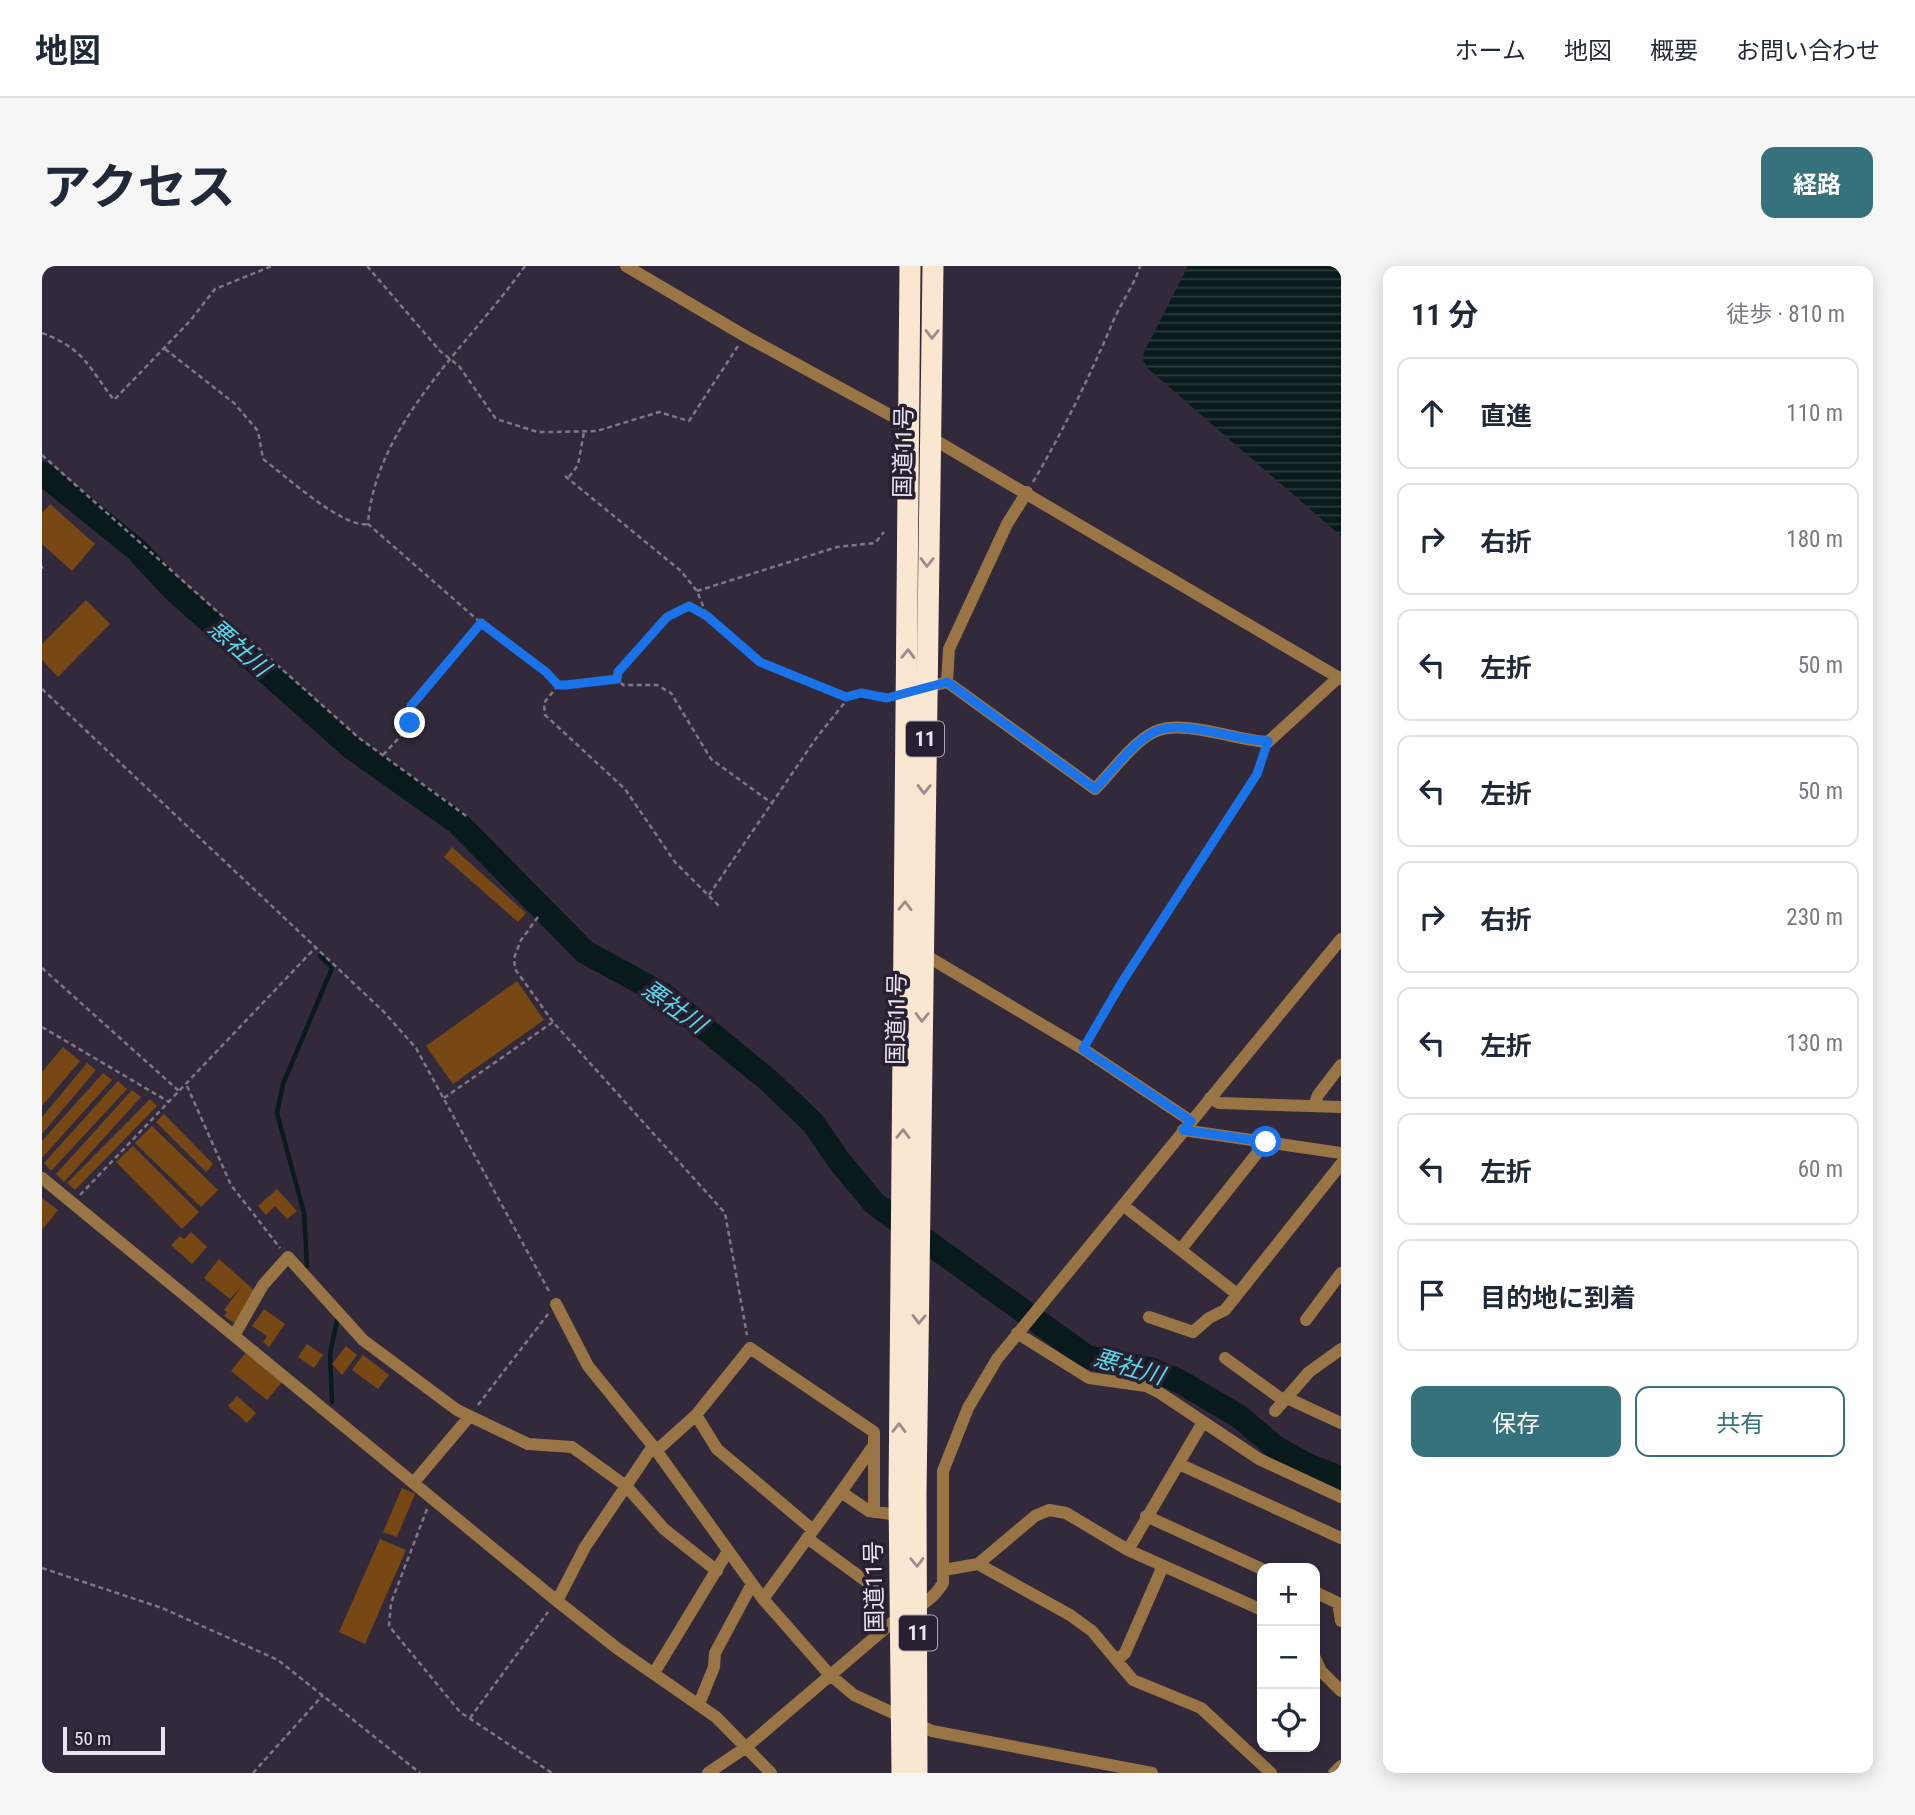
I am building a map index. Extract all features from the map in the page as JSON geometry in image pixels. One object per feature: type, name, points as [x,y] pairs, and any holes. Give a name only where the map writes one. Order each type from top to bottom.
[{"type":"highway","name":"国道11号","points":[[910,266],[919,431],[911,1207],[916,1494],[909,1612],[910,1719],[917,1773]]},
{"type":"highway","name":"国道11号","points":[[919,431],[933,266]]},
{"type":"highway","name":"国道11号","points":[[909,1612],[899,1515],[911,1245]]},
{"type":"highway","name":"国道11号","points":[[902,1773],[910,1719]]},
{"type":"street","points":[[626,266],[745,336],[1027,492],[1119,551],[1340,678],[1268,741],[1250,741],[1195,729],[1163,729],[1145,738],[1095,789],[947,682]]},
{"type":"street","points":[[947,682],[949,649],[1007,524],[1027,492]]},
{"type":"street","points":[[917,691],[947,682]]},
{"type":"street","points":[[708,1773],[745,1748],[830,1674],[937,1593],[943,1583],[944,1570],[943,1471],[968,1408],[997,1359],[1341,939]]},
{"type":"street","points":[[914,948],[1083,1049],[1187,1125],[1266,1142],[1341,1153]]},
{"type":"street","points":[[1314,1106],[1318,1095],[1341,1065]]},
{"type":"street","points":[[1210,1098],[1219,1103],[1341,1107]]},
{"type":"street","points":[[1181,1249],[1266,1142]]},
{"type":"street","points":[[1149,1317],[1193,1332],[1209,1318],[1225,1310],[1341,1164]]},
{"type":"street","points":[[42,1178],[415,1481],[431,1499],[556,1601],[618,1650],[716,1717],[771,1773]]},
{"type":"street","points":[[1124,1206],[1237,1294]]},
{"type":"street","points":[[234,1334],[264,1285],[288,1257],[363,1340],[469,1417],[528,1444],[572,1447],[626,1486],[664,1529],[716,1571]]},
{"type":"street","points":[[1306,1320],[1341,1274]]},
{"type":"street","points":[[556,1304],[588,1366],[655,1448],[763,1599],[830,1674],[854,1695],[881,1710],[910,1719],[932,1731],[1152,1773]]},
{"type":"street","points":[[1020,1328],[1088,1378],[1146,1386],[1259,1459],[1341,1497]]},
{"type":"street","points":[[556,1601],[585,1547],[655,1448],[696,1416],[750,1349],[874,1432],[874,1512]]},
{"type":"street","points":[[1281,1403],[1309,1372],[1338,1354]]},
{"type":"street","points":[[1225,1358],[1281,1403],[1341,1423]]},
{"type":"street","points":[[696,1416],[717,1449],[810,1534],[874,1587]]},
{"type":"street","points":[[415,1481],[469,1417]]},
{"type":"street","points":[[1128,1550],[1203,1422]]},
{"type":"street","points":[[763,1599],[874,1445]]},
{"type":"street","points":[[1179,1464],[1341,1538]]},
{"type":"street","points":[[841,1492],[874,1512],[899,1515]]},
{"type":"street","points":[[944,1570],[978,1564],[1034,1516],[1049,1510],[1066,1513],[1128,1550],[1257,1608]]},
{"type":"street","points":[[1146,1516],[1257,1567]]},
{"type":"street","points":[[654,1673],[728,1551]]},
{"type":"street","points":[[978,1564],[1070,1615],[1092,1631],[1133,1680],[1201,1708],[1271,1773]]},
{"type":"street","points":[[1117,1660],[1125,1653],[1163,1566]]},
{"type":"street","points":[[699,1704],[714,1667],[715,1653],[752,1584]]},
{"type":"street","points":[[1320,1594],[1338,1603],[1341,1621]]},
{"type":"street","points":[[1320,1669],[1341,1690]]},
{"type":"street","points":[[1334,1773],[1341,1766]]},
{"type":"path","points":[[42,333],[82,356],[92,366],[114,400],[165,349],[215,289],[272,266]]},
{"type":"path","points":[[368,266],[440,351],[450,358],[496,419],[538,432],[597,431],[659,412],[689,421],[745,336]]},
{"type":"path","points":[[368,524],[369,503],[392,442],[450,358],[496,307],[524,266]]},
{"type":"path","points":[[1027,492],[1061,434],[1081,387],[1096,365],[1112,322],[1140,266]]},
{"type":"path","points":[[165,349],[234,403],[258,431],[263,459],[339,516],[356,524],[368,524],[481,623],[546,672],[558,685]]},
{"type":"path","points":[[584,432],[578,465],[566,477],[681,570],[697,591],[707,616]]},
{"type":"path","points":[[42,454],[217,614],[382,756],[469,818]]},
{"type":"path","points":[[697,591],[837,547],[875,543],[884,532]]},
{"type":"path","points":[[617,679],[618,672],[677,610],[689,606],[707,616],[760,662],[838,694],[850,696],[861,693],[887,698],[917,691]]},
{"type":"path","points":[[382,756],[408,728],[411,706],[481,623]]},
{"type":"path","points":[[617,679],[558,685],[544,703],[545,715],[625,789],[652,833],[719,906]]},
{"type":"path","points":[[617,679],[623,685],[657,685],[671,693],[711,759],[773,804]]},
{"type":"path","points":[[42,689],[383,1011],[416,1048],[556,1304],[469,1417]]},
{"type":"path","points":[[708,895],[817,737],[850,696]]},
{"type":"path","points":[[1083,1049],[1122,982],[1257,774],[1268,741]]},
{"type":"path","points":[[538,917],[520,940],[513,964],[553,1022],[725,1213],[750,1349]]},
{"type":"path","points":[[73,1202],[179,1090],[187,1086],[316,947]]},
{"type":"path","points":[[42,968],[179,1090]]},
{"type":"path","points":[[444,1098],[553,1022]]},
{"type":"path","points":[[42,1027],[169,1102]]},
{"type":"path","points":[[187,1086],[240,1199],[288,1257]]},
{"type":"path","points":[[431,1499],[391,1603],[389,1626],[460,1712],[552,1773]]},
{"type":"path","points":[[42,1568],[162,1608],[267,1654],[420,1773]]},
{"type":"path","points":[[470,1718],[556,1601]]},
{"type":"path","points":[[253,1773],[323,1695]]},
{"type":"shaded area","points":[[1188,266],[1341,266],[1341,536],[1147,368],[1143,360],[1144,352]]},
{"type":"building","points":[[50,504],[95,544],[72,571],[42,544],[42,513]]},
{"type":"building","points":[[86,600],[110,624],[58,677],[42,660],[42,644]]},
{"type":"building","points":[[452,847],[526,913],[518,922],[444,857]]},
{"type":"building","points":[[517,981],[544,1020],[453,1084],[426,1046]]},
{"type":"building","points":[[63,1047],[80,1061],[42,1106],[42,1072]]},
{"type":"building","points":[[87,1063],[96,1070],[42,1134],[42,1117]]},
{"type":"building","points":[[103,1073],[112,1080],[42,1158],[42,1141]]},
{"type":"building","points":[[118,1081],[127,1089],[51,1171],[44,1163]]},
{"type":"building","points":[[132,1090],[141,1097],[64,1182],[56,1174]]},
{"type":"building","points":[[150,1099],[157,1106],[75,1190],[67,1183]]},
{"type":"building","points":[[164,1114],[213,1164],[206,1172],[156,1122]]},
{"type":"building","points":[[152,1126],[218,1190],[201,1207],[135,1143]]},
{"type":"building","points":[[133,1146],[199,1212],[182,1229],[116,1162]]},
{"type":"building","points":[[277,1189],[297,1211],[287,1219],[275,1206],[266,1215],[258,1206]]},
{"type":"building","points":[[42,1198],[58,1210],[42,1230]]},
{"type":"building","points":[[191,1232],[207,1247],[192,1264],[171,1245],[180,1236],[184,1239]]},
{"type":"building","points":[[219,1259],[255,1291],[234,1323],[224,1316],[227,1312],[224,1310],[242,1286],[230,1299],[204,1278]]},
{"type":"building","points":[[264,1309],[285,1324],[269,1347],[263,1342],[267,1336],[252,1326]]},
{"type":"building","points":[[307,1344],[323,1355],[314,1368],[298,1357]]},
{"type":"building","points":[[346,1346],[357,1355],[342,1375],[332,1364]]},
{"type":"building","points":[[246,1352],[282,1382],[267,1400],[231,1371]]},
{"type":"building","points":[[363,1355],[389,1375],[378,1389],[352,1370]]},
{"type":"building","points":[[237,1396],[256,1413],[247,1423],[228,1406]]},
{"type":"building","points":[[402,1488],[415,1494],[397,1537],[383,1532]]},
{"type":"building","points":[[380,1539],[406,1550],[365,1644],[339,1632]]},
{"type":"waterway","name":"悪社川","points":[[42,473],[137,550],[174,590],[352,748],[458,823],[585,952],[664,995],[768,1080],[813,1123],[840,1162],[875,1204],[1087,1357],[1150,1369],[1179,1381],[1240,1417],[1275,1447],[1307,1465],[1341,1478]]},
{"type":"waterway","points":[[307,1266],[304,1213],[277,1113],[283,1084],[332,968],[320,956]]},
{"type":"waterway","points":[[332,1402],[330,1354],[337,1321]]},
{"type":"route","points":[[410,723],[411,706],[481,623],[546,672],[558,685],[566,685],[617,679],[618,672],[667,617],[689,606],[707,616],[760,662],[846,697],[861,693],[887,698],[908,695],[947,682],[1095,789],[1145,738],[1163,729],[1195,729],[1250,741],[1268,741],[1257,774],[1122,982],[1083,1049],[1144,1087],[1191,1121],[1183,1130],[1266,1142]]}]
